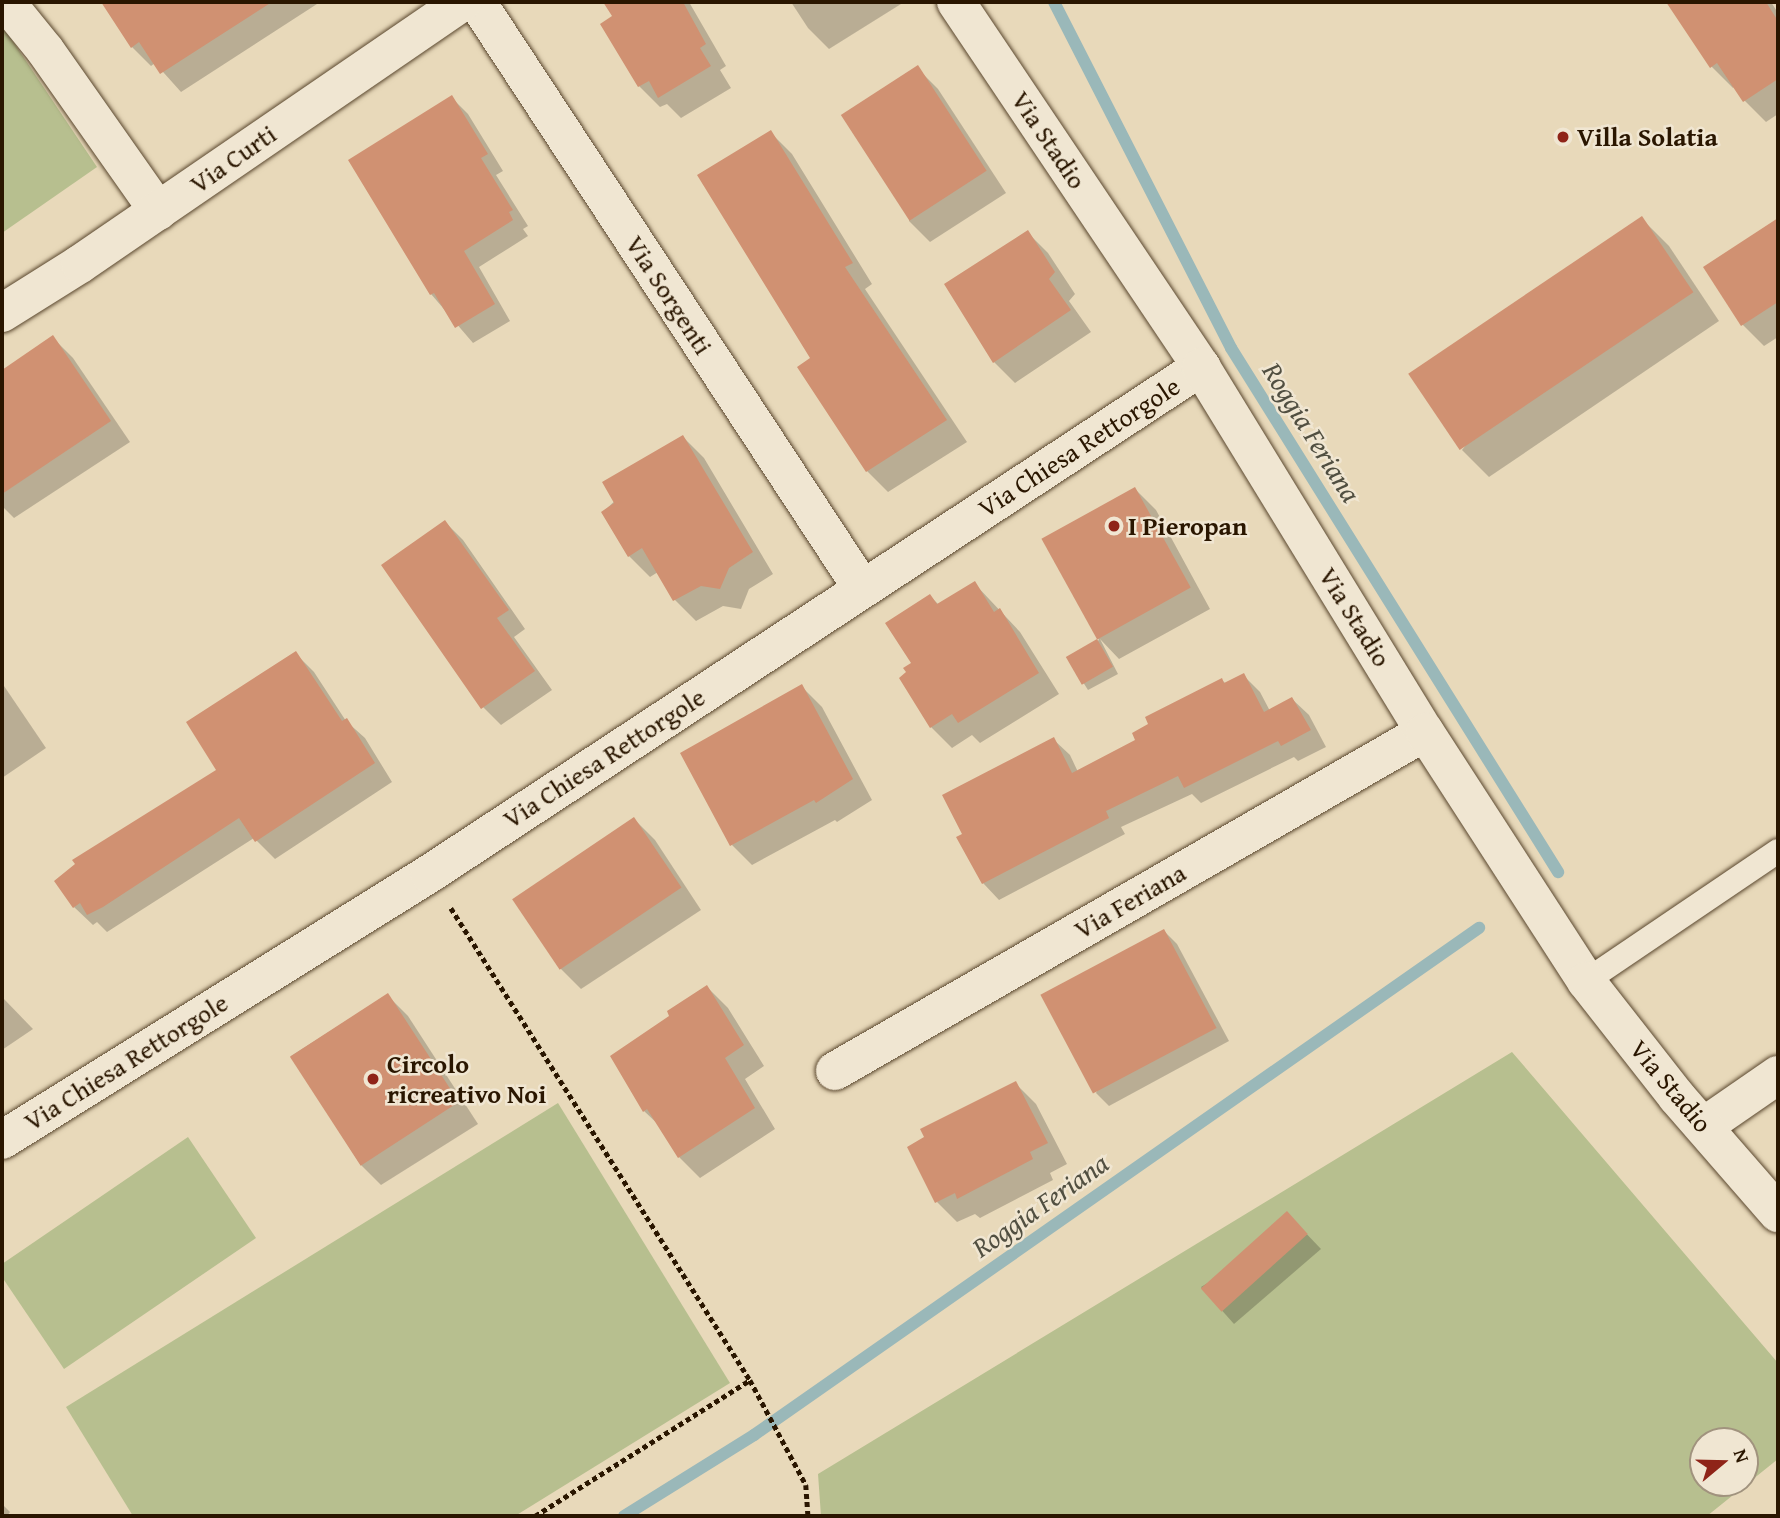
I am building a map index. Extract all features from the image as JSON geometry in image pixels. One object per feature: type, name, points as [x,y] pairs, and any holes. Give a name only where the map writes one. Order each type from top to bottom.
[{"type":"street","points":[[6,2],[158,211]]},
{"type":"street","name":"Via Curti","points":[[2,313],[158,211],[461,2]]},
{"type":"street","name":"Via Sorgenti","points":[[477,2],[862,588]]},
{"type":"street","name":"Via Stadio","points":[[956,2],[1201,367],[1425,732],[1586,981],[1677,1097],[1778,1213]]},
{"type":"street","name":"Via Chiesa Rettorgole","points":[[2,1140],[429,874],[1201,367]]},
{"type":"street","name":"Via Feriana","points":[[835,1071],[1425,732]]},
{"type":"street","points":[[1704,1126],[1778,1075]]},
{"type":"lane","points":[[1586,981],[1778,851]]},
{"type":"path","points":[[429,874],[750,1380],[806,1485],[808,1516]]},
{"type":"path","points":[[535,1516],[750,1380]]},
{"type":"green space","points":[[2,25],[97,167],[2,233]]},
{"type":"green space","points":[[1512,1052],[1778,1363],[1778,1459],[1759,1474],[1759,1427],[1689,1427],[1689,1497],[1731,1497],[1707,1516],[821,1516],[818,1474]]},
{"type":"green space","points":[[558,1103],[730,1383],[515,1516],[133,1516],[66,1407]]},
{"type":"green space","points":[[188,1137],[256,1238],[64,1369],[2,1277],[2,1264]]},
{"type":"building","points":[[101,2],[272,2],[160,74],[139,42],[131,48]]},
{"type":"building","points":[[603,2],[683,2],[706,44],[700,48],[711,66],[658,98],[649,81],[638,87],[600,24],[612,16]]},
{"type":"building","points":[[1666,2],[1766,2],[1778,21],[1778,79],[1743,102],[1717,63],[1710,68]]},
{"type":"building","points":[[918,65],[987,171],[909,221],[841,115]]},
{"type":"building","points":[[452,95],[488,154],[481,158],[513,210],[509,212],[513,220],[464,251],[495,304],[455,328],[434,293],[430,295],[348,160]]},
{"type":"building","points":[[771,130],[853,263],[845,267],[947,420],[866,472],[797,367],[810,358],[697,175]]},
{"type":"building","points":[[1642,216],[1693,292],[1460,450],[1408,374]]},
{"type":"building","points":[[1778,218],[1778,302],[1741,326],[1703,267]]},
{"type":"building","points":[[1028,230],[1055,272],[1049,279],[1071,310],[993,363],[944,284]]},
{"type":"building","points":[[53,335],[111,421],[2,494],[2,370]]},
{"type":"building","points":[[683,435],[753,552],[729,568],[720,589],[701,586],[673,601],[642,548],[628,557],[601,512],[614,503],[602,482]]},
{"type":"building","points":[[1135,487],[1191,588],[1097,639],[1041,539]]},
{"type":"building","points":[[445,520],[509,610],[497,618],[535,671],[481,709],[381,565]]},
{"type":"building","points":[[975,581],[994,612],[1000,608],[1039,673],[958,723],[952,714],[930,728],[899,678],[906,672],[903,668],[911,663],[885,623],[930,594],[937,604]]},
{"type":"building","points":[[1097,639],[1113,667],[1082,685],[1066,657]]},
{"type":"building","points":[[296,651],[342,721],[347,718],[375,763],[255,842],[239,818],[103,907],[87,915],[80,903],[73,908],[54,881],[75,864],[72,860],[216,770],[186,722]]},
{"type":"building","points":[[1244,673],[1264,712],[1292,697],[1311,730],[1281,746],[1278,741],[1184,788],[1178,776],[1106,811],[1109,818],[982,884],[956,837],[962,834],[942,795],[1054,737],[1072,773],[1135,740],[1132,733],[1148,724],[1145,717],[1222,678],[1224,683]]},
{"type":"building","points":[[802,684],[853,779],[816,803],[814,800],[730,846],[680,753]]},
{"type":"building","points":[[634,817],[682,887],[560,970],[512,899]]},
{"type":"building","points":[[1164,929],[1217,1028],[1093,1094],[1040,995]]},
{"type":"building","points":[[707,985],[744,1045],[725,1058],[755,1108],[678,1158],[647,1109],[643,1112],[610,1056],[669,1016],[667,1011]]},
{"type":"building","name":"Circolo ricreativo Noi","points":[[388,993],[459,1102],[361,1166],[290,1057]]},
{"type":"building","points":[[1016,1081],[1048,1143],[1030,1152],[1033,1159],[957,1199],[955,1193],[935,1203],[907,1147],[924,1137],[920,1129]]},
{"type":"building","points":[[1287,1211],[1308,1234],[1222,1312],[1201,1289]]},
{"type":"waterway","name":"Roggia Feriana","points":[[1054,2],[1231,348],[1558,872]]},
{"type":"waterway","name":"Roggia Feriana","points":[[624,1516],[754,1435],[1479,928]]},
{"type":"place","name":"Villa Solatia","points":[[1563,137]]},
{"type":"place","name":"I Pieropan","points":[[1114,526]]},
{"type":"place","name":"Circolo ricreativo Noi","points":[[373,1079]]}]
